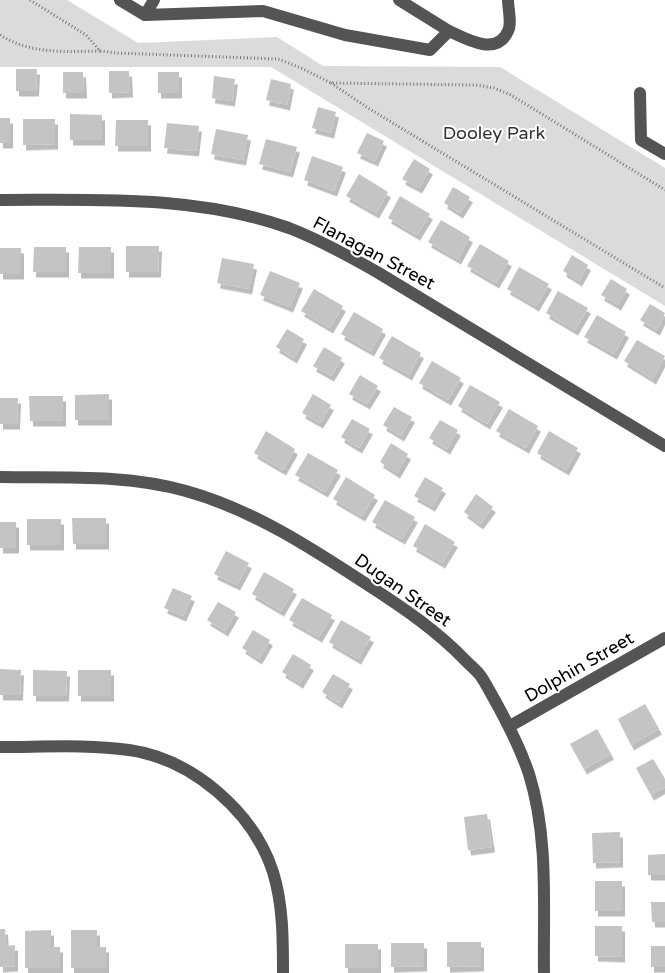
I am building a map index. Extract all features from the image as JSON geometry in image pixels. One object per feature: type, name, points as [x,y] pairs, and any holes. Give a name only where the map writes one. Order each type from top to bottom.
[{"type":"street","points":[[120,0],[145,15],[263,11],[345,35],[430,50],[450,31]]},
{"type":"street","points":[[145,15],[154,0]]},
{"type":"street","points":[[399,0],[450,31],[477,44],[491,44],[502,40],[509,30],[508,0]]},
{"type":"street","points":[[640,93],[641,140],[665,154]]},
{"type":"street","name":"Flanagan Street","points":[[0,200],[162,201],[231,212],[290,228],[344,253],[378,272],[665,446]]},
{"type":"street","name":"Dugan Street","points":[[0,477],[115,479],[148,482],[186,491],[249,515],[275,528],[358,578],[406,610],[446,641],[480,675],[510,726],[528,773],[541,827],[544,973]]},
{"type":"street","name":"Dolphin Street","points":[[510,726],[665,638]]},
{"type":"street","points":[[0,748],[89,747],[130,750],[152,755],[173,763],[208,784],[248,825],[265,853],[272,870],[283,927],[283,973]]},
{"type":"path","points":[[30,0],[86,35],[100,51]]},
{"type":"path","points":[[0,35],[24,46],[47,51],[100,51],[117,54],[278,59],[331,83],[368,108],[665,288]]},
{"type":"path","points":[[331,83],[476,85],[494,88],[525,104],[665,190]]},
{"type":"green space","name":"Dooley Park","points":[[0,0],[67,0],[138,43],[277,37],[323,66],[500,67],[665,168],[665,306],[271,67],[0,67]]},
{"type":"building","points":[[16,69],[37,69],[36,91],[16,91]]},
{"type":"building","points":[[109,71],[129,71],[130,92],[109,93]]},
{"type":"building","points":[[63,72],[83,72],[84,93],[63,93]]},
{"type":"building","points":[[158,72],[179,72],[179,93],[158,93]]},
{"type":"building","points":[[214,76],[235,79],[232,101],[212,98]]},
{"type":"building","points":[[271,79],[291,84],[287,105],[266,100]]},
{"type":"building","points":[[318,107],[336,112],[331,133],[312,128]]},
{"type":"building","points":[[70,114],[102,115],[102,140],[70,140]]},
{"type":"building","points":[[0,118],[10,118],[10,143],[0,143]]},
{"type":"building","points":[[23,119],[55,119],[55,144],[23,145]]},
{"type":"building","points":[[116,120],[148,120],[148,146],[115,146]]},
{"type":"building","points":[[167,123],[199,126],[196,151],[164,148]]},
{"type":"building","points":[[216,129],[248,135],[243,160],[211,154]]},
{"type":"building","points":[[367,133],[384,141],[375,161],[357,153]]},
{"type":"building","points":[[266,139],[297,147],[290,172],[259,164]]},
{"type":"building","points":[[312,156],[343,167],[334,191],[304,180]]},
{"type":"building","points":[[414,159],[430,169],[419,188],[402,179]]},
{"type":"building","points":[[359,174],[388,192],[376,213],[346,196]]},
{"type":"building","points":[[453,187],[470,197],[460,213],[444,203]]},
{"type":"building","points":[[400,196],[430,214],[417,235],[388,218]]},
{"type":"building","points":[[441,220],[470,237],[458,259],[428,242]]},
{"type":"building","points":[[480,244],[509,261],[496,283],[467,266]]},
{"type":"building","points":[[126,246],[159,246],[158,272],[126,272]]},
{"type":"building","points":[[34,247],[66,247],[66,272],[33,272]]},
{"type":"building","points":[[79,247],[111,247],[111,273],[78,273]]},
{"type":"building","points":[[0,248],[21,248],[21,274],[0,274]]},
{"type":"building","points":[[572,255],[588,265],[579,281],[563,271]]},
{"type":"building","points":[[222,258],[254,264],[249,289],[217,283]]},
{"type":"building","points":[[519,267],[549,284],[536,306],[507,289]]},
{"type":"building","points":[[270,271],[300,283],[290,307],[260,295]]},
{"type":"building","points":[[611,279],[627,289],[618,305],[601,295]]},
{"type":"building","points":[[314,289],[343,306],[330,328],[301,311]]},
{"type":"building","points":[[558,291],[588,308],[575,330],[546,313]]},
{"type":"building","points":[[650,304],[665,313],[657,330],[640,320]]},
{"type":"building","points":[[354,312],[383,329],[371,351],[341,334]]},
{"type":"building","points":[[597,315],[626,332],[614,354],[584,337]]},
{"type":"building","points":[[287,329],[304,339],[294,358],[276,347]]},
{"type":"building","points":[[392,336],[421,353],[409,375],[379,358]]},
{"type":"building","points":[[637,340],[665,356],[653,379],[624,361]]},
{"type":"building","points":[[324,347],[342,358],[331,376],[313,366]]},
{"type":"building","points":[[432,361],[461,378],[448,400],[419,383]]},
{"type":"building","points":[[360,375],[378,386],[367,404],[349,394]]},
{"type":"building","points":[[470,385],[500,402],[487,424],[458,406]]},
{"type":"building","points":[[109,394],[109,420],[75,420],[75,395]]},
{"type":"building","points":[[313,394],[331,405],[320,423],[302,413]]},
{"type":"building","points":[[29,396],[63,396],[63,421],[30,421]]},
{"type":"building","points":[[0,398],[18,398],[17,424],[0,424]]},
{"type":"building","points":[[394,407],[412,417],[401,436],[383,425]]},
{"type":"building","points":[[509,409],[538,426],[526,448],[496,431]]},
{"type":"building","points":[[352,419],[370,429],[359,448],[341,437]]},
{"type":"building","points":[[440,420],[458,430],[447,449],[429,438]]},
{"type":"building","points":[[266,431],[295,449],[283,470],[254,453]]},
{"type":"building","points":[[549,431],[578,448],[566,470],[537,453]]},
{"type":"building","points":[[391,443],[408,454],[397,473],[380,462]]},
{"type":"building","points":[[308,453],[338,470],[325,492],[295,475]]},
{"type":"building","points":[[346,477],[375,495],[362,516],[333,499]]},
{"type":"building","points":[[425,477],[443,488],[432,506],[414,496]]},
{"type":"building","points":[[476,494],[493,507],[480,524],[464,512]]},
{"type":"building","points":[[385,500],[415,517],[402,539],[372,522]]},
{"type":"building","points":[[72,518],[106,518],[106,544],[73,544]]},
{"type":"building","points":[[27,519],[61,519],[61,545],[27,545]]},
{"type":"building","points":[[0,522],[16,522],[16,548],[0,548]]},
{"type":"building","points":[[425,524],[455,542],[442,563],[413,546]]},
{"type":"building","points":[[226,551],[249,563],[237,585],[214,574]]},
{"type":"building","points":[[264,572],[294,589],[281,611],[252,594]]},
{"type":"building","points":[[173,588],[192,596],[183,616],[164,608]]},
{"type":"building","points":[[302,598],[332,615],[319,637],[289,620]]},
{"type":"building","points":[[218,602],[236,612],[225,631],[207,620]]},
{"type":"building","points":[[341,620],[371,637],[358,659],[329,642]]},
{"type":"building","points":[[253,630],[270,640],[259,659],[242,648]]},
{"type":"building","points":[[293,654],[311,665],[300,683],[282,672]]},
{"type":"building","points":[[0,669],[21,670],[20,695],[0,695]]},
{"type":"building","points":[[33,670],[67,671],[66,696],[33,696]]},
{"type":"building","points":[[78,670],[111,670],[111,696],[78,696]]},
{"type":"building","points":[[333,674],[350,684],[339,703],[322,692]]},
{"type":"building","points":[[645,704],[659,729],[631,745],[618,719]]},
{"type":"building","points":[[597,729],[611,754],[584,769],[570,744]]},
{"type":"building","points":[[653,759],[665,779],[665,787],[651,795],[636,768]]},
{"type":"building","points":[[487,814],[492,847],[468,850],[464,817]]},
{"type":"building","points":[[620,832],[620,862],[593,863],[592,833]]},
{"type":"building","points":[[665,854],[665,875],[648,875],[648,855]]},
{"type":"building","points":[[595,881],[622,881],[622,911],[595,911]]},
{"type":"building","points":[[651,902],[665,902],[665,922],[652,922]]},
{"type":"building","points":[[595,926],[622,926],[622,957],[595,956]]},
{"type":"building","points":[[0,929],[5,929],[6,946],[15,945],[15,966],[0,967]]},
{"type":"building","points":[[51,930],[51,947],[60,947],[60,968],[25,968],[25,931]]},
{"type":"building","points":[[71,930],[97,930],[97,947],[106,947],[106,968],[71,968]]},
{"type":"building","points":[[447,942],[481,942],[481,966],[447,967]]},
{"type":"building","points":[[391,943],[424,943],[424,966],[391,967]]},
{"type":"building","points":[[345,944],[378,944],[378,968],[345,968]]},
{"type":"building","points":[[651,946],[665,946],[665,967],[651,967]]}]
